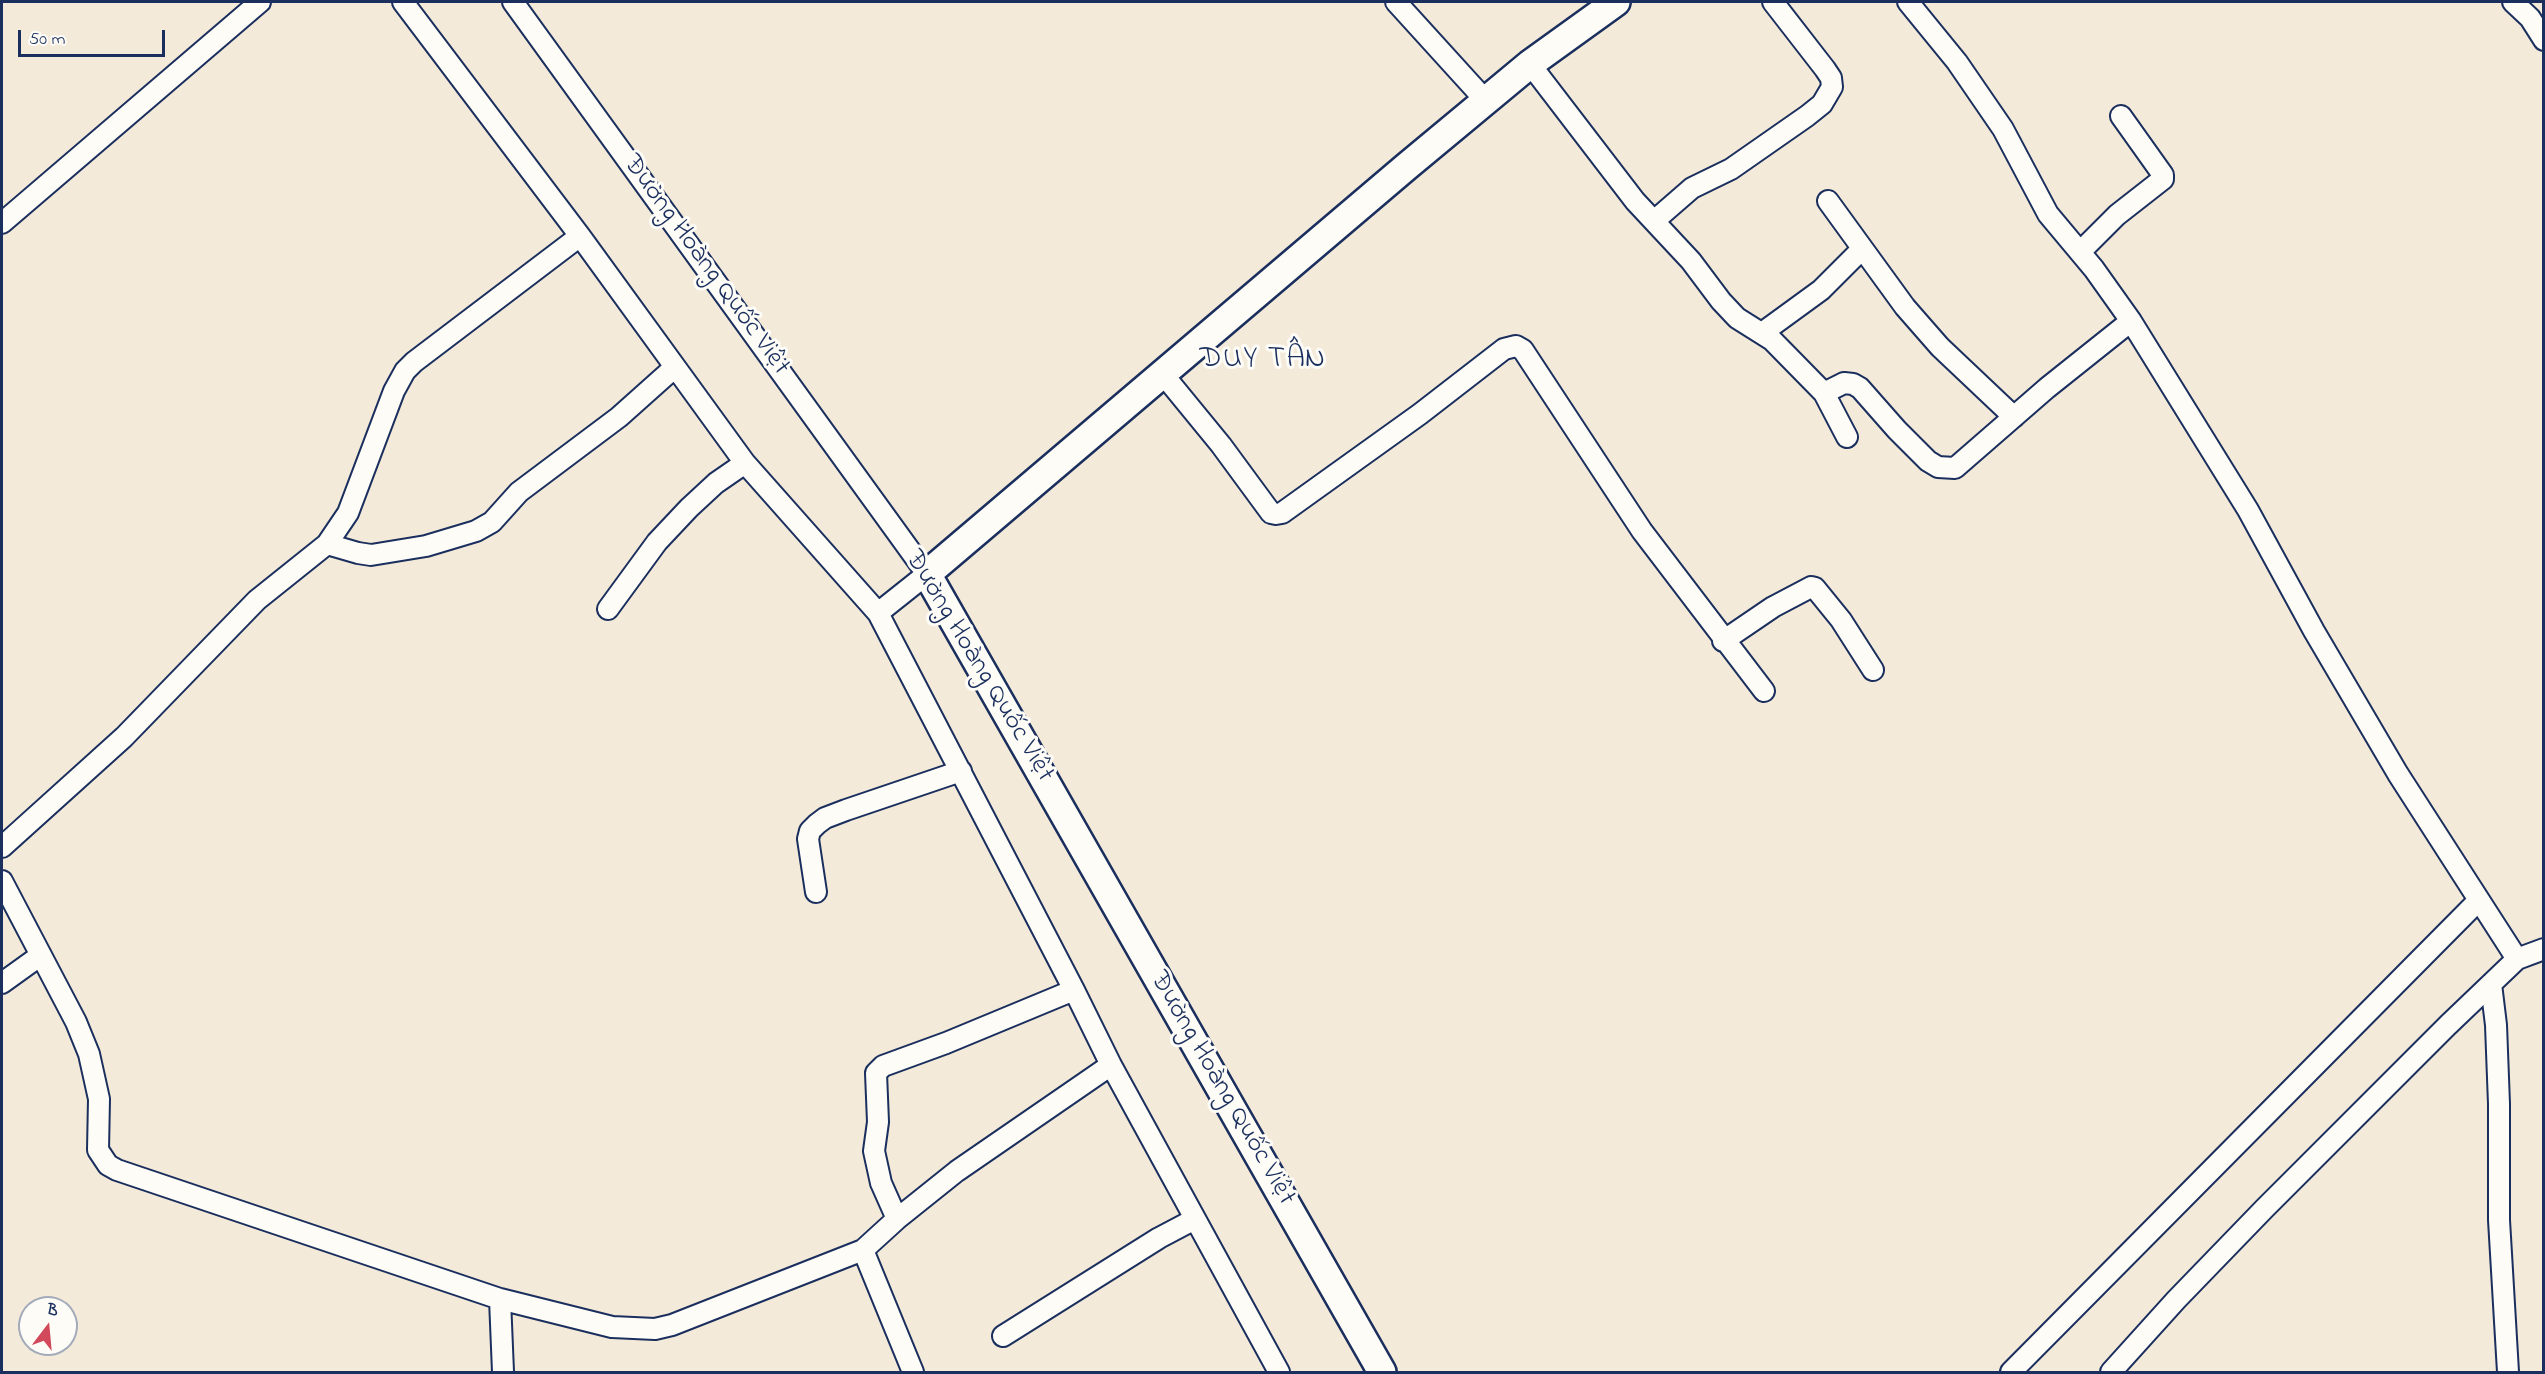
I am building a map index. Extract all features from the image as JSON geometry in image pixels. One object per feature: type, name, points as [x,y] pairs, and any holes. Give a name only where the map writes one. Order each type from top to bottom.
[{"type":"street","points":[[2,223],[261,2]]},
{"type":"street","points":[[403,2],[580,236],[745,463],[884,608],[961,771],[1111,1065],[1279,1372]]},
{"type":"street","name":"Đường Hoàng Quốc Việt","points":[[513,2],[921,579],[1382,1372]]},
{"type":"street","points":[[1396,2],[1486,101]]},
{"type":"street","points":[[884,608],[1530,64],[1616,2]]},
{"type":"street","points":[[1654,221],[1692,188],[1731,169],[1807,116],[1822,104],[1832,87],[1831,78],[1825,69],[1773,2]]},
{"type":"street","points":[[1908,2],[1957,62],[2003,129],[2037,198],[2048,214],[2080,252],[2131,321],[2248,510],[2314,631],[2398,774],[2478,902],[2517,959]]},
{"type":"street","points":[[2513,2],[2530,18],[2544,40]]},
{"type":"street","points":[[1530,64],[1635,201],[1691,261],[1737,318],[1772,340],[1824,393],[1847,437]]},
{"type":"street","points":[[2080,252],[2117,215],[2163,179],[2163,175],[2121,116]]},
{"type":"street","points":[[1828,201],[1905,307],[1940,347],[2014,417]]},
{"type":"street","points":[[2,847],[124,737],[257,600],[327,544],[348,513],[394,391],[405,371],[580,236]]},
{"type":"street","points":[[1762,333],[1821,290],[1862,249]]},
{"type":"street","points":[[1824,393],[1844,383],[1860,388],[1928,461],[1938,467],[1955,468],[2131,321]]},
{"type":"street","points":[[1162,373],[1221,445],[1271,513],[1276,514],[1282,513],[1420,414],[1504,349],[1516,346],[1523,350],[1642,531],[1764,691]]},
{"type":"street","points":[[327,544],[371,555],[426,546],[476,531],[492,522],[519,492],[619,417],[675,367]]},
{"type":"street","points":[[608,609],[657,542],[716,483],[745,463]]},
{"type":"street","points":[[1723,640],[1773,607],[1811,587],[1815,588],[1841,620],[1873,670]]},
{"type":"street","points":[[816,892],[808,839],[810,831],[817,824],[825,818],[846,810],[961,771]]},
{"type":"street","points":[[2,881],[89,1054],[99,1099],[98,1150],[108,1165],[117,1170],[500,1299],[612,1327],[655,1329],[672,1325],[863,1250],[897,1219],[957,1171],[1111,1065]]},
{"type":"street","points":[[2011,1372],[2478,902]]},
{"type":"street","points":[[2111,1372],[2264,1209],[2491,984],[2517,959],[2544,949]]},
{"type":"street","points":[[2,983],[41,955]]},
{"type":"street","points":[[2491,984],[2496,1025],[2499,1220],[2508,1372]]},
{"type":"street","points":[[897,1219],[881,1183],[874,1151],[878,1122],[876,1073],[883,1066],[946,1043],[1074,990]]},
{"type":"street","points":[[1003,1336],[1159,1238],[1195,1219]]},
{"type":"street","points":[[863,1250],[913,1372]]},
{"type":"street","points":[[500,1299],[502,1372]]},
{"type":"district","name":"DUY TÂN","points":[[1263,361]]}]
